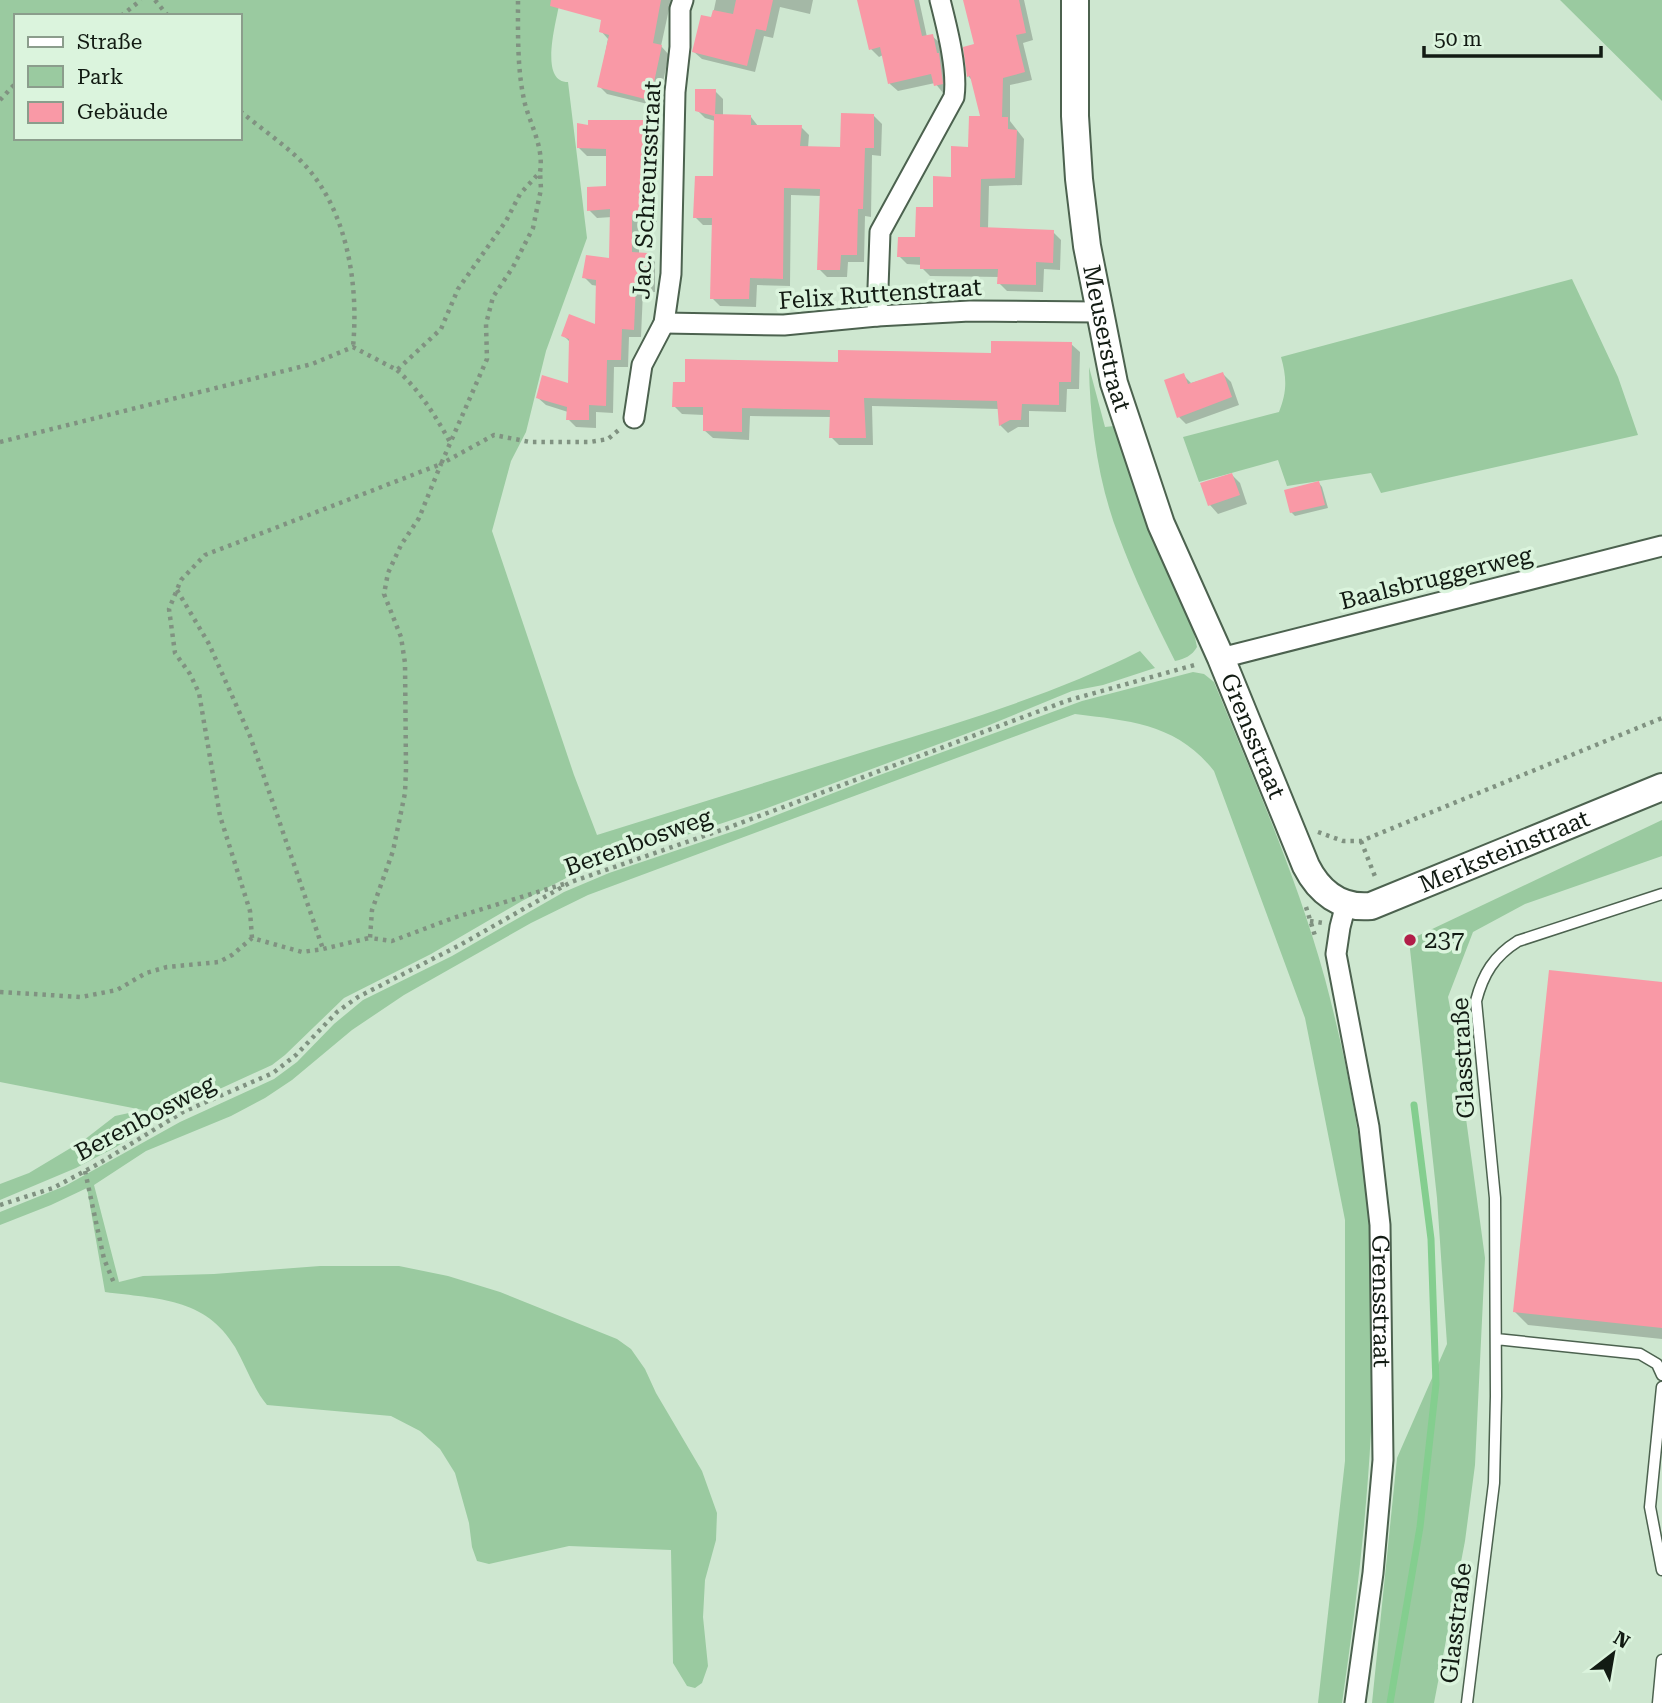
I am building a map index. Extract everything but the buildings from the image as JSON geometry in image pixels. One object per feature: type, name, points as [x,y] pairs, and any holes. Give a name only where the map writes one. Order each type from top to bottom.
[{"type":"street","name":"Jac. Schreursstraat","points":[[634,418],[642,365],[664,323],[671,274],[675,92],[680,47],[680,9],[683,0]]},
{"type":"street","points":[[877,316],[880,232],[954,97],[950,34],[940,0]]},
{"type":"street","name":"Meuserstraat","points":[[1075,0],[1075,117],[1079,179],[1098,312],[1114,383],[1156,512],[1221,658]]},
{"type":"street","name":"Felix Ruttenstraat","points":[[664,323],[783,325],[970,311],[1098,312]]},
{"type":"street","name":"Baalsbruggerweg","points":[[1221,658],[1662,546]]},
{"type":"street","name":"Grensstraat","points":[[1221,658],[1285,816]]},
{"type":"street","name":"Merksteinstraat","points":[[1346,904],[1362,907],[1385,901],[1662,787]]},
{"type":"street","points":[[1285,816],[1306,866],[1316,882],[1330,896],[1346,904]]},
{"type":"street","name":"Grensstraat","points":[[1346,904],[1336,954],[1370,1139],[1380,1226],[1383,1365],[1383,1460],[1373,1573],[1355,1703]]},
{"type":"lane","name":"Glasstraße","points":[[1467,1703],[1494,1483],[1496,1339],[1495,1198],[1476,1001],[1493,961],[1518,941],[1662,894]]},
{"type":"lane","points":[[1496,1339],[1640,1354],[1657,1364],[1662,1375]]},
{"type":"lane","points":[[1662,1387],[1650,1507],[1662,1570]]},
{"type":"lane","points":[[1658,1703],[1662,1660]]},
{"type":"path","points":[[124,14],[141,0]]},
{"type":"path","points":[[155,0],[166,14]]},
{"type":"path","points":[[370,938],[372,909],[393,850],[405,793],[405,663],[401,637],[384,594],[388,573],[401,545],[419,517],[487,359],[486,324],[493,297],[513,267],[533,228],[541,189],[537,137],[526,104],[519,55],[518,0]]},
{"type":"path","points":[[0,100],[14,85]]},
{"type":"path","points":[[242,113],[299,160],[314,179],[338,220],[355,290],[353,347]]},
{"type":"path","points":[[397,370],[441,329],[458,289],[506,221],[520,194],[540,172]]},
{"type":"path","points":[[353,347],[397,370],[412,384],[429,406],[450,442]]},
{"type":"path","points":[[0,442],[312,365],[353,347]]},
{"type":"path","points":[[252,938],[250,911],[220,816],[199,693],[175,653],[169,609],[181,580],[205,555],[441,464],[494,435],[530,442],[601,440],[608,439],[634,418]]},
{"type":"path","points":[[177,590],[209,643],[250,736],[323,949]]},
{"type":"path","name":"Berenbosweg","points":[[0,1205],[53,1188],[183,1112],[273,1073],[296,1055],[337,1012],[358,997],[460,945],[571,882],[730,827],[1066,701],[1221,658]]},
{"type":"path","points":[[1285,816],[1333,839],[1361,841],[1662,718]]},
{"type":"path","points":[[252,938],[302,951],[370,938],[392,941],[453,918],[571,882]]},
{"type":"path","points":[[0,992],[81,997],[117,990],[146,973],[166,967],[219,962],[252,938]]},
{"type":"path","points":[[85,1171],[104,1259],[114,1283]]},
{"type":"green space","points":[[0,0],[560,0],[551,61],[559,79],[568,82],[587,238],[546,351],[526,432],[511,461],[492,531],[574,775],[597,835],[977,717],[1076,680],[1140,651],[1155,668],[1103,685],[1072,691],[987,726],[759,811],[570,876],[431,954],[344,998],[272,1065],[176,1109],[116,1147],[76,1168],[0,1200],[0,1184],[29,1173],[84,1140],[115,1116],[143,1110],[0,1082]]},
{"type":"green space","points":[[1560,0],[1662,0],[1662,101]]},
{"type":"green space","points":[[1572,279],[1618,377],[1638,435],[1381,493],[1371,473],[1287,486],[1278,460],[1199,482],[1183,437],[1279,412],[1285,385],[1281,357]]},
{"type":"green space","points":[[1089,367],[1105,427],[1114,426],[1151,532],[1194,633],[1197,647],[1182,659],[1175,661],[1159,630],[1111,514],[1096,452]]},
{"type":"green space","points":[[1193,672],[1204,674],[1214,682],[1301,903],[1332,1007],[1361,1150],[1372,1270],[1373,1394],[1365,1518],[1342,1703],[1318,1703],[1345,1461],[1345,1220],[1305,1018],[1214,771],[1200,755],[1169,734],[1134,723],[1075,714],[588,895],[531,923],[404,995],[352,1030],[292,1080],[265,1098],[231,1116],[146,1151],[94,1185],[119,1282],[143,1276],[320,1266],[399,1266],[448,1276],[500,1292],[617,1339],[631,1349],[702,1471],[717,1513],[716,1540],[705,1580],[703,1617],[708,1666],[702,1683],[695,1688],[687,1686],[673,1663],[671,1550],[569,1546],[489,1564],[477,1561],[455,1473],[440,1449],[420,1431],[391,1416],[267,1405],[235,1347],[209,1318],[178,1303],[105,1292],[87,1188],[0,1225],[0,1212],[65,1186],[180,1122],[274,1079],[297,1062],[334,1024],[363,1000],[452,956],[564,892],[609,873],[746,827],[1082,701]]},
{"type":"green space","points":[[1662,820],[1662,856],[1525,904],[1473,932],[1448,997],[1485,1258],[1475,1465],[1465,1541],[1434,1703],[1372,1703],[1397,1458],[1447,1344],[1437,1198],[1409,940]]},
{"type":"waterway","points":[[1390,1703],[1420,1527],[1436,1384],[1431,1239],[1414,1105]]},
{"type":"place","name":"237","points":[[1410,940]]}]
